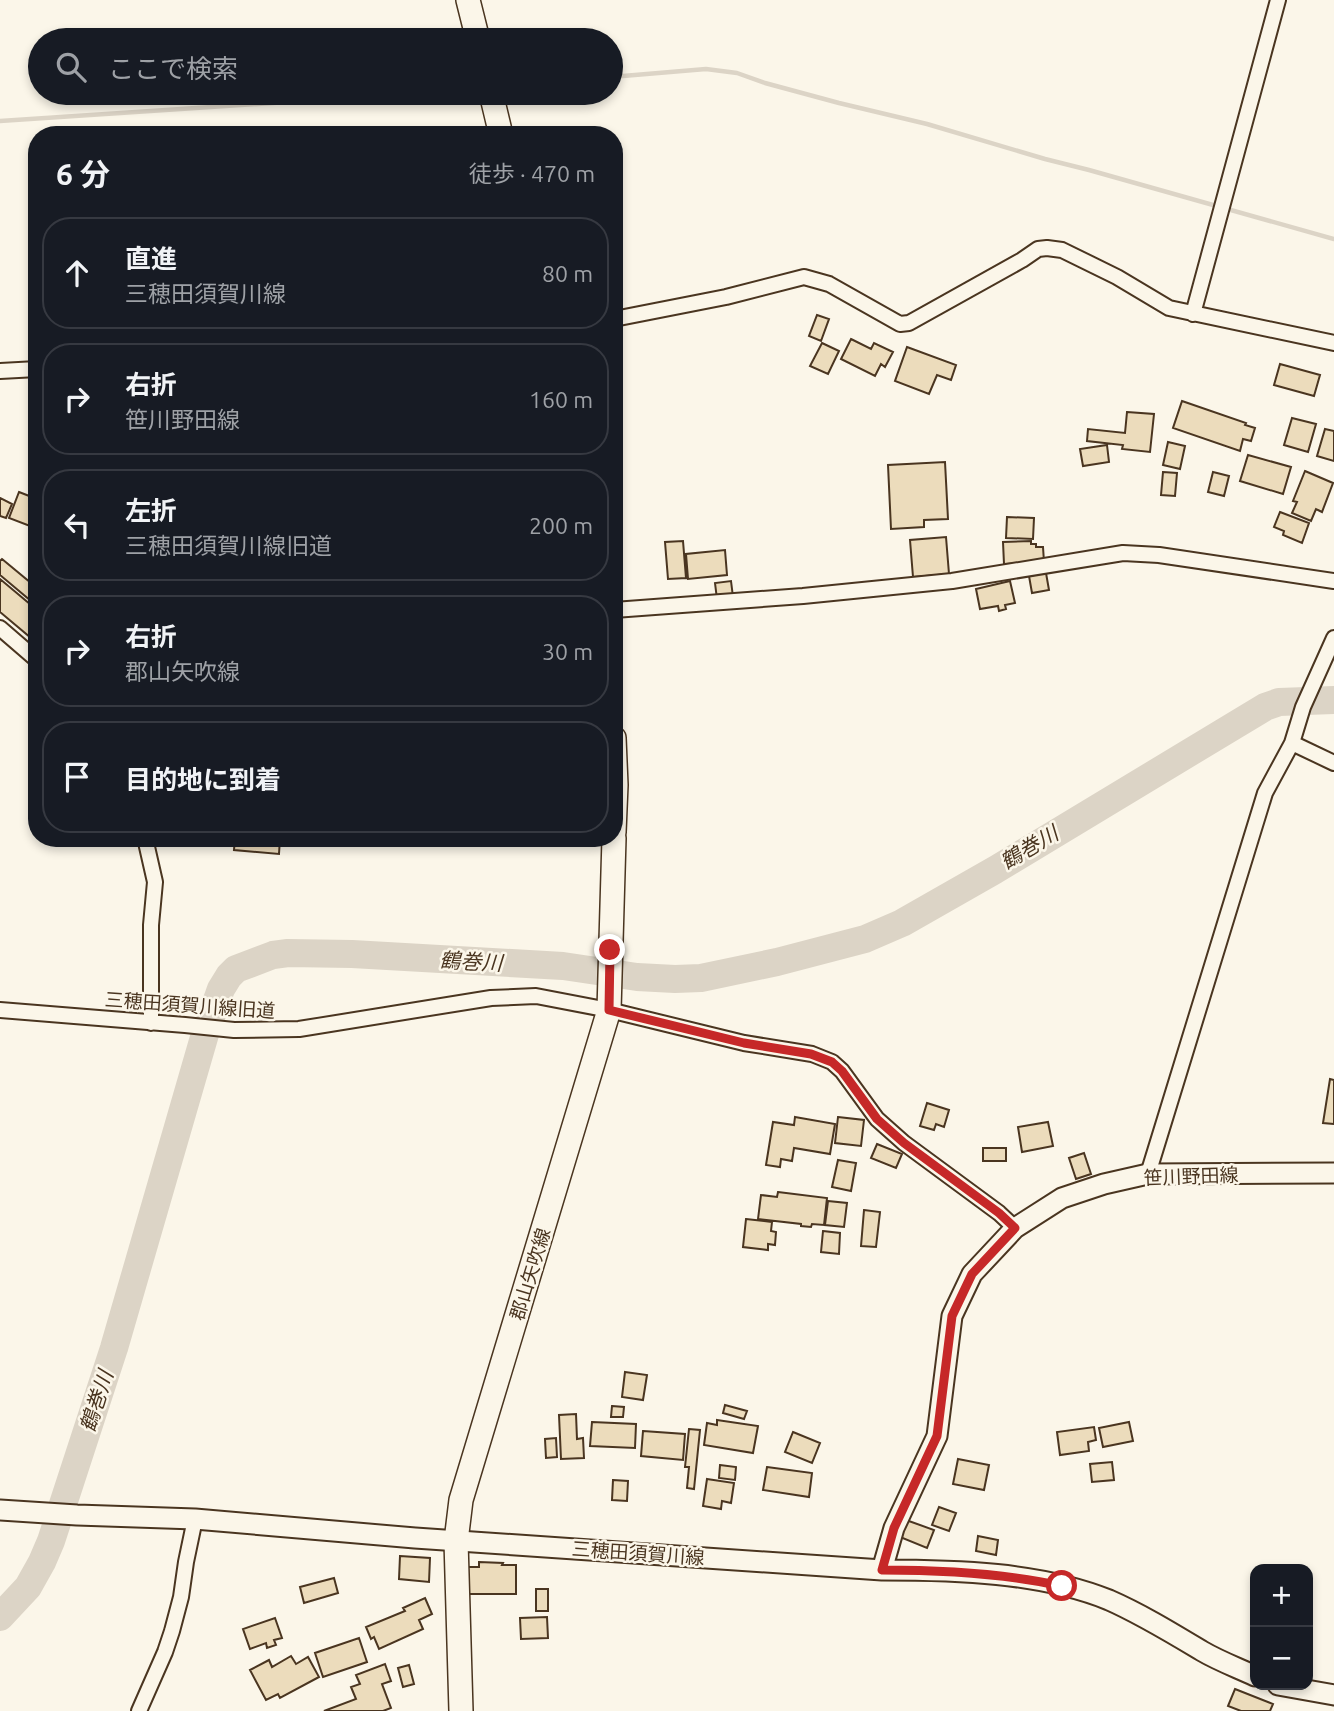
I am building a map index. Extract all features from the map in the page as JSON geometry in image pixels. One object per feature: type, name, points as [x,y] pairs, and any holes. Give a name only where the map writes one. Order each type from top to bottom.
[{"type":"main road","points":[[468,0],[475,28]]},
{"type":"main road","points":[[494,105],[499,126]]},
{"type":"main road","name":"郡山矢吹線","points":[[461,1711],[456,1541],[461,1500],[609,1010],[614,847]]},
{"type":"main road","name":"笹川野田線","points":[[882,1570],[894,1528],[937,1436],[952,1316],[972,1274],[1015,1228],[1062,1198],[1104,1184],[1148,1174],[1334,1173]]},
{"type":"main road","name":"三穂田須賀川線","points":[[0,1510],[195,1520],[456,1541],[882,1570],[997,1575],[1062,1586],[1106,1599],[1250,1674]]},
{"type":"main road","points":[[1306,1690],[1334,1695]]},
{"type":"street","points":[[1193,314],[1279,0]]},
{"type":"street","points":[[623,317],[726,297],[804,277],[829,284],[900,324],[909,323],[1038,249],[1047,248],[1073,255],[1169,308],[1334,343]]},
{"type":"street","points":[[0,371],[28,369]]},
{"type":"street","points":[[623,609],[803,596],[952,581],[1123,553],[1159,555],[1334,582]]},
{"type":"street","points":[[0,628],[28,652]]},
{"type":"street","points":[[1148,1174],[1265,793],[1292,743],[1303,708],[1334,638]]},
{"type":"street","points":[[1292,743],[1334,762]]},
{"type":"street","points":[[148,847],[155,882],[151,925],[151,1023]]},
{"type":"street","name":"三穂田須賀川線旧道","points":[[0,1010],[234,1030],[299,1030],[491,998],[536,996],[609,1010],[744,1043],[811,1054],[832,1062],[842,1071],[877,1119],[1015,1228]]},
{"type":"street","points":[[139,1711],[172,1631],[181,1598],[195,1520]]},
{"type":"building","points":[[817,315],[829,319],[821,341],[809,336]]},
{"type":"building","points":[[851,339],[871,349],[874,343],[893,352],[885,367],[881,364],[875,376],[841,359]]},
{"type":"building","points":[[822,343],[839,351],[828,374],[810,366]]},
{"type":"building","points":[[907,347],[956,365],[951,380],[937,375],[929,394],[895,381]]},
{"type":"building","points":[[1280,364],[1320,375],[1314,396],[1274,385]]},
{"type":"building","points":[[1182,401],[1255,428],[1251,441],[1243,439],[1240,451],[1173,428]]},
{"type":"building","points":[[1127,412],[1154,414],[1150,452],[1122,449],[1123,445],[1087,441],[1088,429],[1125,433]]},
{"type":"building","points":[[1292,418],[1316,424],[1308,452],[1284,445]]},
{"type":"building","points":[[1325,429],[1334,431],[1334,461],[1317,456]]},
{"type":"building","points":[[1168,442],[1185,446],[1180,469],[1163,465]]},
{"type":"building","points":[[1107,445],[1109,462],[1083,466],[1080,449]]},
{"type":"building","points":[[1248,455],[1291,467],[1283,494],[1240,481]]},
{"type":"building","points":[[945,462],[948,519],[924,520],[924,527],[891,529],[888,465]]},
{"type":"building","points":[[1305,471],[1333,483],[1322,512],[1316,509],[1311,521],[1292,513],[1297,502],[1293,501]]},
{"type":"building","points":[[1163,472],[1177,473],[1175,496],[1161,495]]},
{"type":"building","points":[[1213,472],[1229,476],[1224,496],[1208,492]]},
{"type":"building","points":[[19,492],[28,496],[28,525],[9,518]]},
{"type":"building","points":[[0,498],[12,504],[6,518],[0,516]]},
{"type":"building","points":[[1280,512],[1309,523],[1302,543],[1283,535],[1284,531],[1274,527]]},
{"type":"building","points":[[1007,517],[1034,518],[1033,539],[1006,538]]},
{"type":"building","points":[[946,537],[949,574],[913,577],[910,540]]},
{"type":"building","points":[[683,541],[686,578],[668,579],[665,542]]},
{"type":"building","points":[[1031,541],[1036,547],[1043,547],[1044,562],[1004,564],[1003,542]]},
{"type":"building","points":[[725,550],[727,575],[688,579],[686,554]]},
{"type":"building","points":[[2,559],[28,581],[28,598],[0,575]]},
{"type":"building","points":[[1046,573],[1049,590],[1032,593],[1029,576]]},
{"type":"building","points":[[0,579],[28,602],[28,635],[0,612]]},
{"type":"building","points":[[731,581],[733,597],[717,599],[715,583]]},
{"type":"building","points":[[1010,581],[1015,603],[1005,605],[1006,609],[999,611],[998,606],[980,609],[976,589]]},
{"type":"building","points":[[234,847],[279,847],[279,854],[234,850]]},
{"type":"building","points":[[1330,1079],[1334,1080],[1334,1124],[1323,1123]]},
{"type":"building","points":[[927,1103],[949,1110],[944,1127],[936,1124],[934,1130],[920,1126]]},
{"type":"building","points":[[795,1117],[835,1124],[830,1154],[794,1148],[792,1161],[781,1159],[780,1167],[766,1165],[773,1122],[794,1125]]},
{"type":"building","points":[[838,1117],[864,1120],[861,1146],[835,1143]]},
{"type":"building","points":[[1048,1122],[1053,1146],[1022,1152],[1018,1127]]},
{"type":"building","points":[[877,1144],[902,1154],[896,1168],[871,1158]]},
{"type":"building","points":[[983,1148],[1006,1148],[1006,1161],[983,1161]]},
{"type":"building","points":[[1084,1153],[1091,1174],[1076,1179],[1069,1158]]},
{"type":"building","points":[[838,1160],[856,1163],[851,1191],[832,1187]]},
{"type":"building","points":[[778,1192],[827,1198],[824,1225],[812,1224],[811,1227],[758,1219],[761,1195],[777,1197]]},
{"type":"building","points":[[828,1201],[847,1203],[844,1227],[825,1225]]},
{"type":"building","points":[[864,1210],[880,1212],[876,1247],[861,1246]]},
{"type":"building","points":[[746,1219],[772,1222],[771,1231],[776,1232],[775,1245],[768,1244],[768,1250],[743,1247]]},
{"type":"building","points":[[823,1231],[840,1233],[839,1254],[821,1252]]},
{"type":"building","points":[[625,1372],[647,1375],[643,1400],[622,1397]]},
{"type":"building","points":[[725,1405],[747,1411],[744,1419],[723,1413]]},
{"type":"building","points":[[612,1406],[624,1407],[623,1417],[611,1417]]},
{"type":"building","points":[[576,1414],[577,1439],[583,1438],[584,1458],[561,1459],[559,1415]]},
{"type":"building","points":[[717,1420],[758,1426],[753,1453],[704,1445],[707,1423],[717,1425]]},
{"type":"building","points":[[592,1422],[636,1424],[635,1448],[590,1446]]},
{"type":"building","points":[[1129,1422],[1133,1441],[1103,1447],[1099,1428]]},
{"type":"building","points":[[1094,1427],[1096,1440],[1088,1442],[1089,1451],[1060,1455],[1057,1432]]},
{"type":"building","points":[[689,1429],[700,1430],[694,1489],[687,1488],[689,1467],[685,1467]]},
{"type":"building","points":[[643,1431],[685,1434],[683,1460],[641,1456]]},
{"type":"building","points":[[793,1432],[820,1443],[812,1463],[785,1452]]},
{"type":"building","points":[[556,1438],[557,1457],[546,1458],[545,1439]]},
{"type":"building","points":[[958,1459],[989,1465],[984,1490],[953,1484]]},
{"type":"building","points":[[1112,1462],[1114,1480],[1092,1482],[1090,1464]]},
{"type":"building","points":[[720,1465],[736,1467],[735,1480],[719,1478]]},
{"type":"building","points":[[767,1467],[812,1473],[809,1497],[763,1490]]},
{"type":"building","points":[[707,1479],[734,1483],[731,1503],[722,1501],[721,1509],[703,1506]]},
{"type":"building","points":[[613,1480],[628,1481],[627,1501],[612,1500]]},
{"type":"building","points":[[939,1507],[956,1513],[949,1531],[932,1525]]},
{"type":"building","points":[[906,1520],[934,1530],[927,1548],[900,1537]]},
{"type":"building","points":[[978,1536],[998,1540],[996,1555],[976,1551]]},
{"type":"building","points":[[400,1556],[430,1558],[429,1582],[399,1579]]},
{"type":"building","points":[[479,1562],[516,1565],[516,1594],[465,1594],[465,1567],[479,1567]]},
{"type":"building","points":[[334,1578],[338,1593],[304,1603],[300,1587]]},
{"type":"building","points":[[536,1589],[548,1589],[548,1611],[536,1611]]},
{"type":"building","points":[[425,1598],[432,1614],[419,1620],[423,1629],[379,1649],[366,1627],[405,1611],[403,1608]]},
{"type":"building","points":[[547,1617],[548,1638],[521,1639],[520,1618]]},
{"type":"building","points":[[275,1618],[282,1638],[274,1640],[276,1645],[267,1648],[266,1643],[250,1649],[243,1629]]},
{"type":"building","points":[[359,1638],[367,1662],[323,1677],[315,1653]]},
{"type":"building","points":[[291,1656],[296,1664],[308,1657],[319,1677],[280,1698],[278,1694],[266,1700],[250,1670],[269,1660],[272,1667]]},
{"type":"building","points":[[385,1664],[391,1681],[382,1684],[391,1708],[383,1711],[324,1711],[356,1699],[351,1687],[360,1684],[356,1675]]},
{"type":"building","points":[[409,1665],[414,1684],[403,1687],[398,1668]]},
{"type":"building","points":[[1235,1689],[1273,1704],[1270,1711],[1241,1711],[1228,1706]]},
{"type":"waterway","points":[[623,76],[706,69],[737,73],[765,83],[927,124],[1334,239]]},
{"type":"waterway","points":[[0,121],[242,105]]},
{"type":"waterway","name":"鶴巻川","points":[[0,1617],[28,1587],[51,1541],[114,1348],[205,1034],[221,989],[236,969],[273,955],[288,953],[352,954],[563,966],[637,977],[675,979],[701,978],[777,962],[865,939],[902,923],[1265,707],[1279,702],[1334,700]]},
{"type":"route","points":[[610,950],[609,1010],[744,1043],[811,1054],[832,1062],[842,1071],[877,1119],[1015,1228],[972,1274],[952,1316],[937,1436],[894,1528],[882,1570],[997,1575],[1062,1586]]}]
